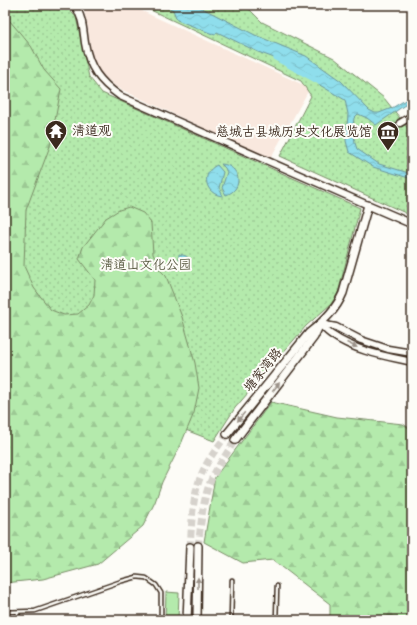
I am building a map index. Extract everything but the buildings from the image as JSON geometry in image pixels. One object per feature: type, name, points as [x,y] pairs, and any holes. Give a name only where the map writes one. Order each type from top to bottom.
[{"type":"main road","points":[[368,204],[412,224]]},
{"type":"main road","name":"塘家湾路","points":[[227,434],[309,333],[337,306],[344,293],[368,204]]},
{"type":"main road","name":"塘家湾路","points":[[235,440],[314,337],[320,324]]},
{"type":"main road","points":[[197,620],[198,546]]},
{"type":"main road","points":[[187,620],[190,547]]},
{"type":"street","points":[[74,5],[79,11],[85,29],[87,52],[91,64],[103,83],[120,96],[368,204]]},
{"type":"street","points":[[79,11],[83,5]]},
{"type":"street","points":[[400,123],[412,116]]},
{"type":"street","points":[[320,324],[336,328],[361,340],[412,353]]},
{"type":"street","points":[[320,324],[331,335],[356,347],[412,362]]},
{"type":"lane","points":[[5,612],[18,613],[35,611],[137,577],[146,578],[156,585],[161,593],[160,620]]},
{"type":"lane","points":[[231,620],[232,580]]},
{"type":"lane","points":[[276,620],[277,586]]},
{"type":"lane","points":[[18,613],[18,620]]},
{"type":"shaded area","points":[[87,5],[129,5],[310,88],[270,159],[116,87],[99,72],[90,52],[88,28],[84,11]]},
{"type":"green space","name":"清道山文化公园","points":[[5,5],[65,5],[76,17],[89,77],[102,93],[360,208],[338,293],[331,304],[306,326],[235,408],[214,441],[5,360]]},
{"type":"green space","points":[[140,5],[245,5],[262,22],[334,58],[384,98],[412,133],[412,216],[280,156],[311,96],[301,81]]},
{"type":"green space","points":[[5,18],[9,20],[31,46],[44,70],[61,89],[50,146],[26,210],[24,266],[34,288],[51,310],[64,315],[78,314],[89,305],[94,295],[95,280],[79,259],[83,247],[106,218],[119,210],[129,207],[143,213],[151,223],[153,254],[160,270],[166,276],[182,317],[195,363],[199,388],[194,413],[143,526],[98,564],[43,579],[5,583]]},
{"type":"green space","points":[[271,402],[337,417],[403,424],[412,430],[412,620],[330,620],[330,604],[273,560],[243,563],[204,542],[215,477]]},
{"type":"green space","points":[[166,592],[179,593],[178,620],[165,620]]},
{"type":"water","points":[[164,5],[196,5],[255,35],[306,56],[341,81],[369,110],[375,113],[392,108],[412,96],[412,100],[376,125],[367,118],[358,114],[354,118],[353,125],[357,149],[379,164],[412,174],[412,179],[373,167],[349,152],[346,141],[348,114],[345,100],[318,84],[308,73],[296,66],[258,52],[217,32],[215,35],[177,20],[173,10]]},
{"type":"water","points":[[221,164],[232,168],[238,178],[236,188],[226,195],[222,188],[227,172]]},
{"type":"water","points":[[217,165],[223,172],[219,188],[223,196],[212,192],[207,183],[208,173]]},
{"type":"water","points":[[179,254],[190,259],[188,268],[181,263]]},
{"type":"waterway","points":[[276,58],[318,81]]},
{"type":"tunnel","points":[[190,547],[196,491],[207,463],[227,434]]},
{"type":"tunnel","points":[[198,546],[203,507],[211,479],[235,440]]},
{"type":"place","name":"清道观","points":[[56,150]]},
{"type":"place","name":"慈城古县城历史文化展览馆","points":[[388,152]]}]
